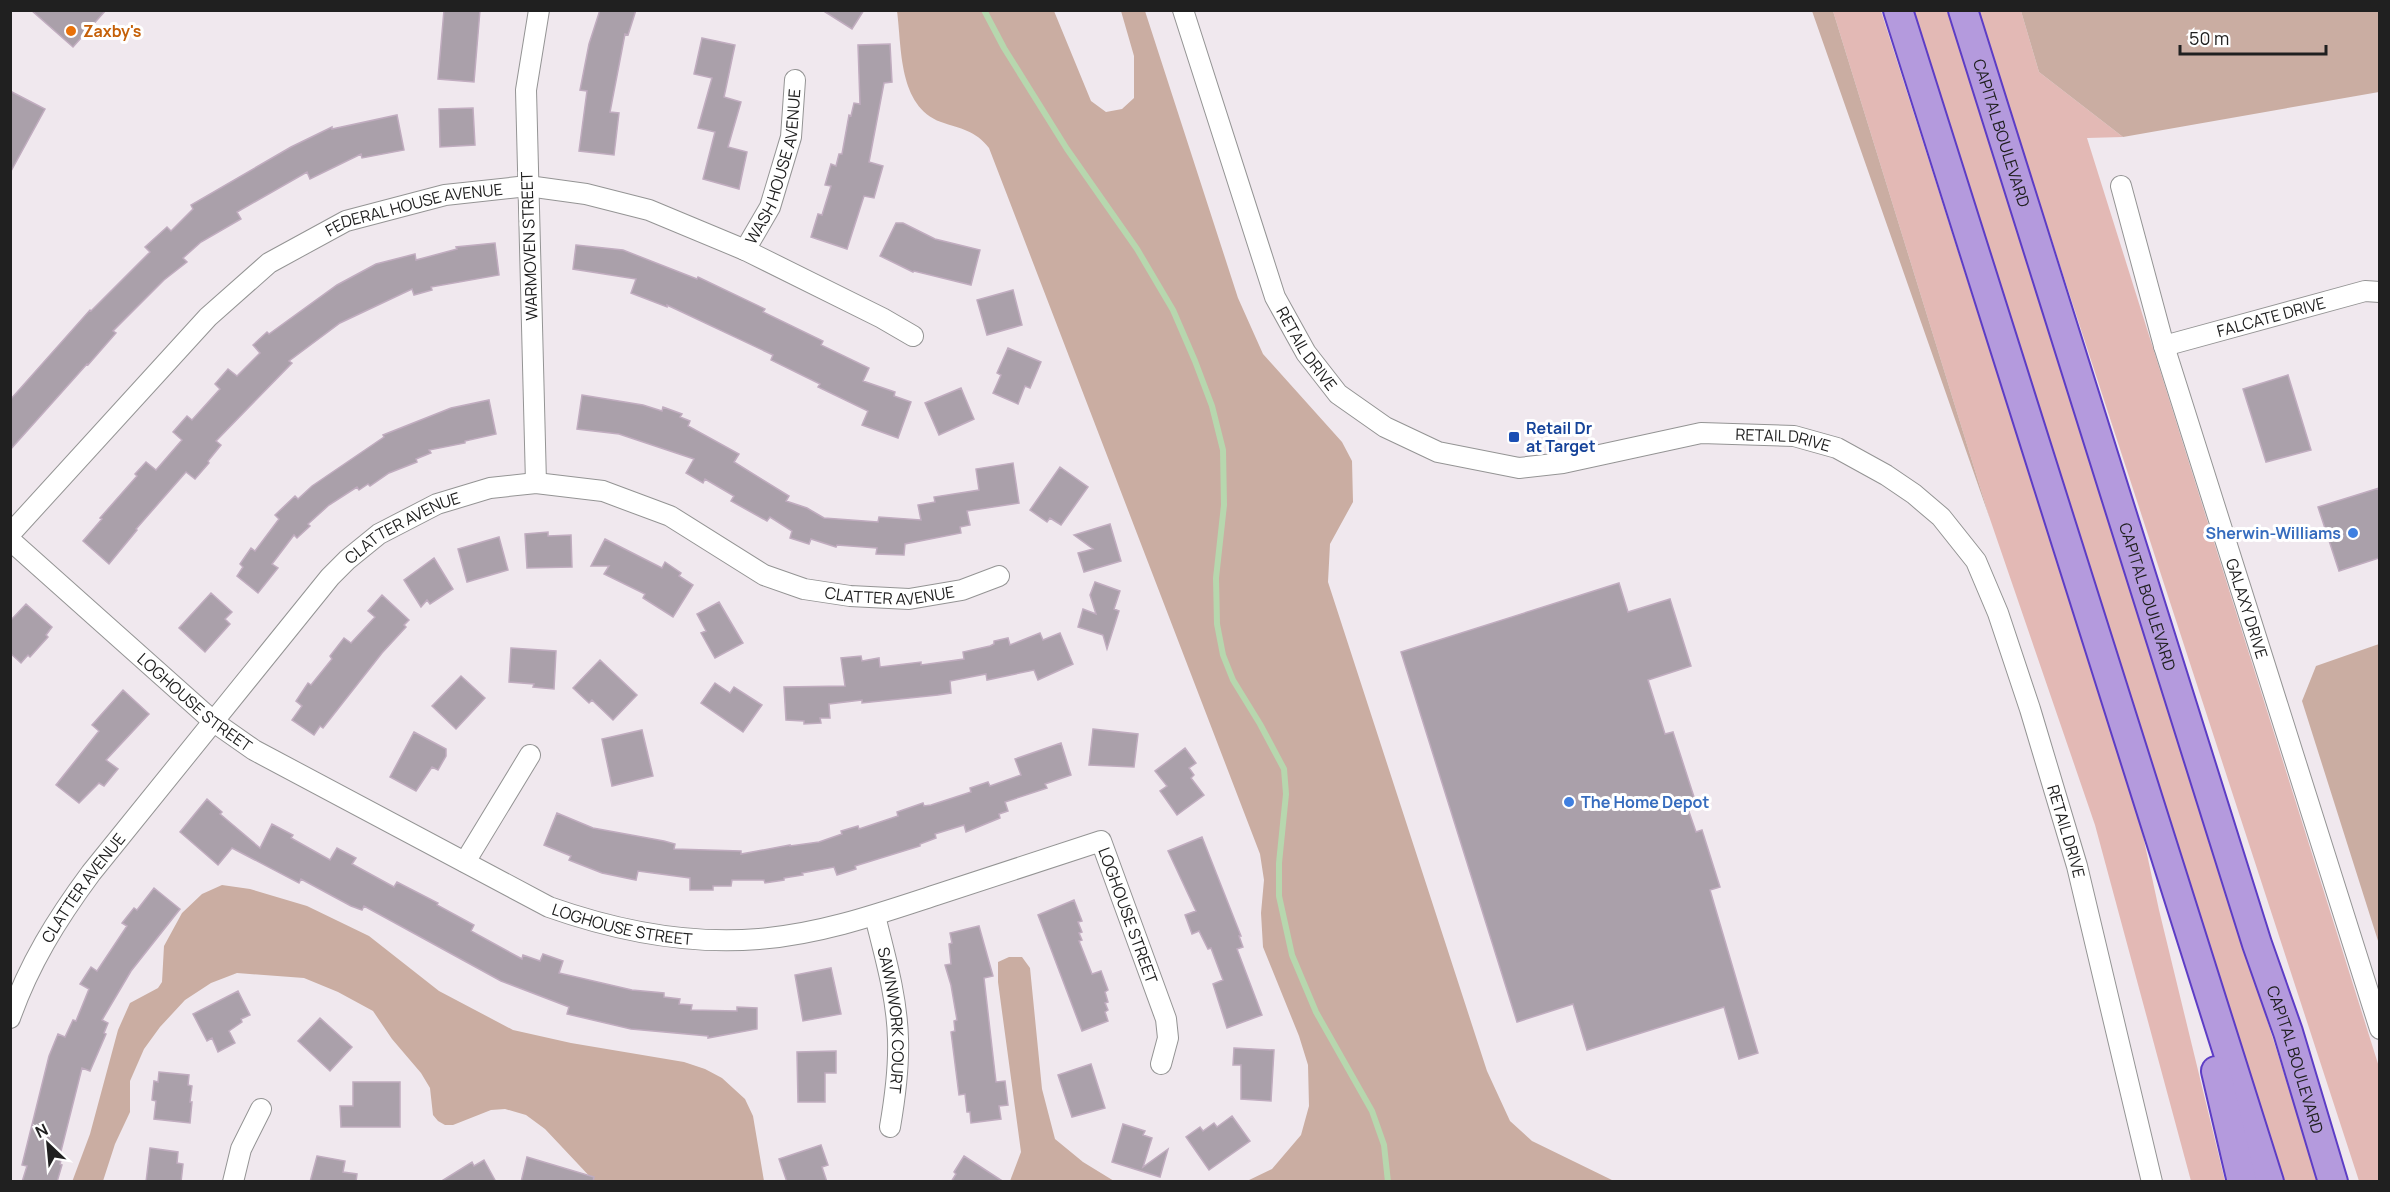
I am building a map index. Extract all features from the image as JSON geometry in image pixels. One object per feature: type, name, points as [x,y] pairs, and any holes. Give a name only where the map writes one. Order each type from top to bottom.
[{"type":"highway","points":[[1898,10],[2269,1182]]},
{"type":"highway","name":"CAPITAL BOULEVARD","points":[[1963,10],[2257,944],[2288,1032],[2333,1182]]},
{"type":"highway","points":[[2170,873],[2242,1182]]},
{"type":"highway","points":[[2288,1032],[2342,1182]]},
{"type":"street","name":"WARMOVEN STREET","points":[[536,483],[526,90],[539,10]]},
{"type":"street","name":"RETAIL DRIVE","points":[[1183,10],[1275,297],[1306,353],[1338,394],[1385,428],[1438,452],[1519,468],[1563,463],[1701,433],[1794,436],[1837,448],[1886,475],[1914,494],[1941,517],[1976,561],[1998,613],[2028,704],[2077,866],[2152,1182]]},
{"type":"street","name":"WASH HOUSE AVENUE","points":[[746,250],[770,207],[791,137],[795,80]]},
{"type":"street","name":"FEDERAL HOUSE AVENUE","points":[[10,534],[208,316],[269,263],[346,221],[445,195],[528,186],[586,194],[649,210],[746,250],[882,318],[913,336]]},
{"type":"street","name":"GALAXY DRIVE","points":[[2121,186],[2164,346],[2379,1029]]},
{"type":"street","name":"FALCATE DRIVE","points":[[2164,346],[2365,291],[2379,292]]},
{"type":"street","name":"CLATTER AVENUE","points":[[10,1018],[28,974],[61,914],[91,873],[330,577],[379,534],[410,517],[455,497],[490,488],[536,483],[603,491],[670,516],[764,575],[804,589],[850,596],[909,599],[962,590],[999,576]]},
{"type":"street","name":"LOGHOUSE STREET","points":[[10,540],[214,722],[254,750],[549,907],[594,923],[668,937],[717,940],[758,939],[820,930],[875,915],[1101,840],[1166,1018],[1168,1038],[1161,1064]]},
{"type":"street","points":[[465,862],[530,755]]},
{"type":"street","name":"SAWNWORK COURT","points":[[875,915],[890,973],[898,1039],[896,1087],[890,1127]]},
{"type":"street","points":[[233,1182],[241,1149],[261,1109]]},
{"type":"shaded area","points":[[897,11],[1054,11],[1091,101],[1106,112],[1122,109],[1134,98],[1134,56],[1121,11],[1145,11],[1238,298],[1263,354],[1342,442],[1352,461],[1353,502],[1330,544],[1328,582],[1487,1071],[1510,1121],[1532,1141],[1614,1181],[1247,1181],[1272,1169],[1301,1135],[1309,1106],[1308,1065],[1299,1036],[1263,947],[1261,913],[1264,880],[1260,854],[989,148],[973,134],[927,114],[917,103],[905,74]]},
{"type":"shaded area","points":[[1812,11],[1833,11],[1990,519]]},
{"type":"shaded area","points":[[1833,11],[1881,11],[2139,817],[2159,910],[2225,1181],[2191,1181],[2095,825],[1990,519]]},
{"type":"shaded area","points":[[1909,11],[1948,11],[2318,1181],[2282,1181]]},
{"type":"shaded area","points":[[1977,11],[2021,11],[2039,72],[2123,137],[2087,138],[2379,1067],[2379,1181],[2359,1181]]},
{"type":"shaded area","points":[[2021,11],[2379,11],[2379,92],[2123,137],[2039,72]]},
{"type":"shaded area","points":[[2380,644],[2379,944],[2302,701],[2316,666]]},
{"type":"shaded area","points":[[222,885],[250,889],[307,906],[369,936],[439,991],[513,1030],[571,1043],[684,1062],[722,1078],[745,1099],[753,1116],[764,1181],[594,1181],[545,1129],[526,1115],[505,1109],[491,1110],[453,1125],[445,1125],[433,1115],[430,1088],[421,1073],[392,1039],[373,1011],[338,992],[304,978],[237,973],[211,983],[185,1000],[160,1027],[144,1049],[130,1081],[130,1112],[115,1144],[103,1181],[72,1182],[90,1134],[118,1030],[130,1003],[158,988],[162,982],[164,946],[182,913],[202,894]]},
{"type":"shaded area","points":[[1009,957],[1022,957],[1030,968],[1042,1089],[1055,1139],[1083,1162],[1114,1181],[1010,1181],[1021,1152],[998,982],[998,962]]},
{"type":"building","name":"Zaxby's","points":[[31,10],[106,10],[73,47]]},
{"type":"building","points":[[444,10],[480,10],[474,82],[438,79]]},
{"type":"building","points":[[600,10],[636,10],[628,35],[625,34],[610,112],[619,113],[614,155],[579,151],[587,91],[580,90],[589,44]]},
{"type":"building","points":[[822,10],[864,10],[852,29]]},
{"type":"building","points":[[702,38],[735,45],[724,97],[741,102],[728,147],[747,152],[739,189],[703,179],[715,132],[698,128],[712,78],[694,74]]},
{"type":"building","points":[[890,44],[892,82],[884,83],[869,162],[883,166],[874,198],[864,196],[847,249],[811,237],[818,214],[822,215],[831,186],[825,185],[831,164],[836,166],[839,154],[842,154],[849,115],[851,116],[854,103],[860,104],[858,45]]},
{"type":"building","points":[[10,91],[45,109],[10,173]]},
{"type":"building","points":[[473,108],[475,145],[440,147],[439,109]]},
{"type":"building","points":[[397,115],[404,150],[362,158],[361,154],[310,179],[307,172],[237,212],[241,219],[201,242],[183,258],[187,262],[164,280],[113,331],[116,333],[10,450],[10,400],[90,310],[150,252],[145,247],[167,227],[171,231],[193,209],[191,205],[291,147],[332,127],[332,129]]},
{"type":"building","points":[[896,223],[903,223],[935,239],[980,250],[971,285],[913,272],[880,256]]},
{"type":"building","points":[[495,243],[499,275],[431,287],[432,290],[414,295],[412,289],[340,323],[289,361],[292,363],[216,441],[221,445],[195,479],[186,472],[109,564],[83,541],[146,462],[156,470],[182,440],[173,432],[187,416],[192,420],[220,389],[215,384],[228,369],[237,376],[260,353],[253,345],[267,332],[269,334],[337,285],[376,264],[415,254],[416,260],[457,249],[456,247]]},
{"type":"building","points":[[576,245],[623,250],[697,279],[698,277],[765,309],[763,312],[823,341],[821,345],[869,368],[863,381],[895,392],[894,396],[911,402],[898,438],[862,425],[868,411],[818,387],[820,384],[771,360],[773,355],[667,305],[667,307],[631,293],[636,279],[573,269]]},
{"type":"building","points":[[1013,290],[1022,325],[987,335],[977,300]]},
{"type":"building","points":[[1008,348],[1041,362],[1030,388],[1025,386],[1018,404],[993,393],[1001,375],[997,373]]},
{"type":"building","points":[[2288,375],[2311,450],[2266,462],[2243,389]]},
{"type":"building","points":[[961,388],[974,419],[939,435],[925,403]]},
{"type":"building","points":[[582,395],[643,405],[662,411],[663,407],[682,414],[680,417],[690,421],[688,426],[739,454],[734,462],[789,496],[786,501],[807,508],[824,518],[878,522],[879,517],[921,520],[918,505],[935,502],[934,497],[979,490],[976,469],[1013,463],[1019,503],[967,511],[970,525],[960,527],[961,533],[905,544],[904,555],[876,554],[877,548],[837,545],[836,547],[811,539],[809,544],[790,538],[792,531],[770,517],[767,521],[731,501],[734,496],[705,479],[703,483],[686,473],[694,459],[619,434],[577,429]]},
{"type":"building","points":[[489,400],[496,434],[429,450],[431,453],[416,459],[417,462],[389,473],[370,486],[368,484],[359,490],[357,487],[329,505],[308,524],[310,526],[297,538],[294,535],[272,564],[278,568],[258,593],[237,576],[243,567],[240,564],[251,548],[255,551],[279,519],[275,515],[295,496],[298,499],[312,486],[384,437],[383,435],[451,408]]},
{"type":"building","points":[[1060,467],[1088,487],[1061,525],[1050,518],[1047,522],[1030,510]]},
{"type":"building","name":"Sherwin-Williams","points":[[2379,488],[2379,558],[2339,571],[2318,507]]},
{"type":"building","points":[[1110,524],[1121,561],[1084,572],[1078,553],[1093,549],[1074,535]]},
{"type":"building","points":[[548,532],[548,536],[571,535],[572,567],[527,568],[525,534]]},
{"type":"building","points":[[499,537],[508,570],[467,582],[458,549]]},
{"type":"building","points":[[605,539],[662,568],[665,562],[681,573],[679,576],[693,585],[673,617],[643,598],[645,594],[604,574],[609,566],[591,566]]},
{"type":"building","points":[[434,558],[453,589],[430,604],[427,600],[421,607],[404,580]]},
{"type":"building","points":[[1095,582],[1120,591],[1114,609],[1119,611],[1107,649],[1103,635],[1078,627],[1083,609],[1096,614],[1090,595]]},
{"type":"building","name":"The Home Depot","points":[[1619,583],[1628,612],[1670,599],[1691,666],[1648,680],[1665,734],[1673,732],[1695,800],[1686,803],[1696,832],[1702,830],[1720,887],[1710,890],[1758,1053],[1739,1059],[1724,1007],[1587,1050],[1573,1004],[1517,1022],[1401,652]]},
{"type":"building","points":[[211,593],[232,612],[225,619],[230,624],[205,652],[179,628]]},
{"type":"building","points":[[382,595],[409,620],[404,625],[406,627],[382,653],[323,728],[320,726],[314,735],[292,720],[302,706],[296,701],[308,683],[311,685],[332,659],[330,656],[344,638],[351,643],[375,617],[368,611]]},
{"type":"building","points":[[719,602],[743,643],[715,658],[701,633],[706,631],[697,614]]},
{"type":"building","points":[[26,604],[52,627],[46,635],[48,637],[30,657],[28,655],[21,663],[10,653],[10,621]]},
{"type":"building","points":[[1040,633],[1043,640],[1060,633],[1073,664],[1038,680],[1034,670],[987,680],[986,674],[950,681],[951,693],[862,703],[862,700],[829,704],[830,718],[820,718],[821,723],[804,724],[804,721],[786,720],[784,687],[845,686],[841,658],[861,656],[862,661],[879,658],[880,667],[921,662],[921,665],[964,659],[963,652],[990,646],[994,644],[994,641],[1008,638],[1010,645]]},
{"type":"building","points":[[511,648],[556,651],[554,689],[533,687],[534,684],[509,682]]},
{"type":"building","points":[[600,660],[637,695],[613,720],[592,700],[589,703],[573,688]]},
{"type":"building","points":[[461,676],[485,698],[456,729],[432,706]]},
{"type":"building","points":[[715,683],[730,693],[734,687],[762,705],[743,732],[701,703]]},
{"type":"building","points":[[123,690],[149,714],[106,760],[118,769],[104,786],[99,783],[79,803],[56,785],[99,731],[92,725]]},
{"type":"building","points":[[1093,729],[1138,734],[1134,767],[1089,765]]},
{"type":"building","points":[[642,730],[653,776],[612,786],[602,739]]},
{"type":"building","points":[[414,732],[446,749],[446,756],[438,770],[432,767],[416,791],[390,777]]},
{"type":"building","points":[[1061,743],[1071,775],[1045,784],[1047,788],[1005,802],[1008,811],[999,814],[1000,818],[966,832],[964,825],[935,834],[936,838],[920,846],[855,866],[856,869],[837,875],[834,867],[802,873],[803,875],[784,878],[784,880],[765,883],[764,880],[732,880],[731,886],[713,886],[713,890],[690,890],[690,878],[638,871],[636,880],[602,873],[569,860],[571,856],[544,845],[557,813],[593,828],[675,844],[674,849],[741,851],[741,854],[819,842],[842,834],[841,831],[858,826],[859,829],[898,816],[897,812],[923,803],[924,806],[931,805],[971,792],[970,788],[988,782],[990,786],[1021,775],[1015,759]]},
{"type":"building","points":[[1185,748],[1196,763],[1189,768],[1194,775],[1191,778],[1204,795],[1177,815],[1160,791],[1167,786],[1155,771]]},
{"type":"building","points":[[207,799],[222,812],[220,814],[260,848],[272,824],[293,835],[291,838],[330,860],[337,848],[356,858],[352,864],[394,887],[397,882],[438,903],[437,905],[474,925],[471,931],[522,959],[523,955],[540,961],[543,954],[563,961],[559,973],[632,990],[664,993],[664,997],[680,999],[679,1004],[692,1005],[691,1010],[737,1011],[737,1007],[757,1008],[757,1029],[708,1038],[708,1036],[631,1029],[567,1014],[569,1007],[501,981],[364,906],[362,910],[351,906],[301,879],[299,883],[232,848],[218,865],[180,832]]},
{"type":"building","points":[[1202,837],[1241,936],[1239,936],[1243,947],[1237,949],[1262,1015],[1227,1028],[1213,984],[1223,980],[1211,948],[1208,949],[1199,931],[1192,934],[1185,915],[1196,911],[1168,851]]},
{"type":"building","points":[[154,888],[180,909],[131,971],[102,1020],[108,1023],[104,1033],[106,1034],[90,1071],[82,1068],[60,1155],[62,1165],[57,1182],[22,1182],[27,1166],[22,1165],[49,1056],[58,1034],[65,1037],[73,1020],[76,1021],[89,989],[80,984],[91,967],[97,971],[127,926],[122,923],[134,908],[137,910]]},
{"type":"building","points":[[1074,900],[1082,921],[1078,922],[1082,932],[1079,933],[1082,940],[1079,941],[1092,974],[1101,971],[1108,990],[1105,992],[1108,1002],[1105,1003],[1108,1010],[1105,1012],[1108,1021],[1082,1031],[1038,915]]},
{"type":"building","points":[[979,926],[993,976],[984,978],[996,1082],[1005,1081],[1008,1105],[999,1106],[1001,1119],[971,1123],[965,1094],[959,1095],[951,1032],[955,1031],[954,1021],[957,1020],[945,965],[951,964],[950,933]]},
{"type":"building","points":[[831,968],[841,1014],[803,1021],[795,975]]},
{"type":"building","points":[[238,991],[250,1015],[241,1019],[242,1022],[229,1031],[235,1043],[218,1052],[212,1038],[207,1041],[193,1014]]},
{"type":"building","points":[[320,1018],[352,1047],[330,1071],[298,1041]]},
{"type":"building","points":[[1234,1048],[1274,1050],[1271,1101],[1241,1099],[1241,1065],[1233,1065]]},
{"type":"building","points":[[836,1051],[836,1073],[825,1073],[825,1102],[798,1102],[797,1052]]},
{"type":"building","points":[[1091,1064],[1105,1108],[1072,1117],[1058,1075]]},
{"type":"building","points":[[159,1072],[189,1075],[188,1085],[192,1086],[190,1123],[154,1119],[156,1101],[152,1100],[154,1081],[158,1082]]},
{"type":"building","points":[[353,1082],[400,1082],[400,1127],[341,1127],[340,1106],[353,1106]]},
{"type":"building","points":[[1232,1116],[1250,1141],[1209,1170],[1186,1137],[1200,1127],[1203,1131],[1214,1123],[1217,1127]]},
{"type":"building","points":[[1123,1124],[1145,1131],[1143,1135],[1152,1138],[1143,1167],[1168,1149],[1160,1177],[1112,1162]]},
{"type":"building","points":[[821,1145],[828,1165],[822,1167],[827,1182],[787,1182],[779,1159]]},
{"type":"building","points":[[150,1148],[178,1152],[177,1163],[183,1164],[181,1182],[146,1182]]},
{"type":"building","points":[[317,1156],[345,1161],[343,1172],[357,1174],[356,1182],[310,1182]]},
{"type":"building","points":[[964,1156],[1004,1182],[951,1182]]},
{"type":"building","points":[[527,1157],[594,1177],[593,1182],[521,1182]]},
{"type":"building","points":[[484,1160],[496,1182],[440,1182],[472,1162],[474,1166]]},
{"type":"waterway","points":[[984,10],[1004,48],[1067,149],[1137,249],[1173,310],[1212,406],[1223,450],[1224,505],[1216,578],[1217,624],[1223,655],[1233,680],[1284,769],[1286,794],[1279,863],[1279,896],[1292,955],[1316,1012],[1372,1111],[1384,1145],[1388,1182]]},
{"type":"place","name":"Zaxby's","points":[[71,31]]},
{"type":"place","name":"Retail Dr at Target","points":[[1514,437]]},
{"type":"place","name":"Sherwin-Williams","points":[[2353,533]]},
{"type":"place","name":"The Home Depot","points":[[1569,802]]}]
